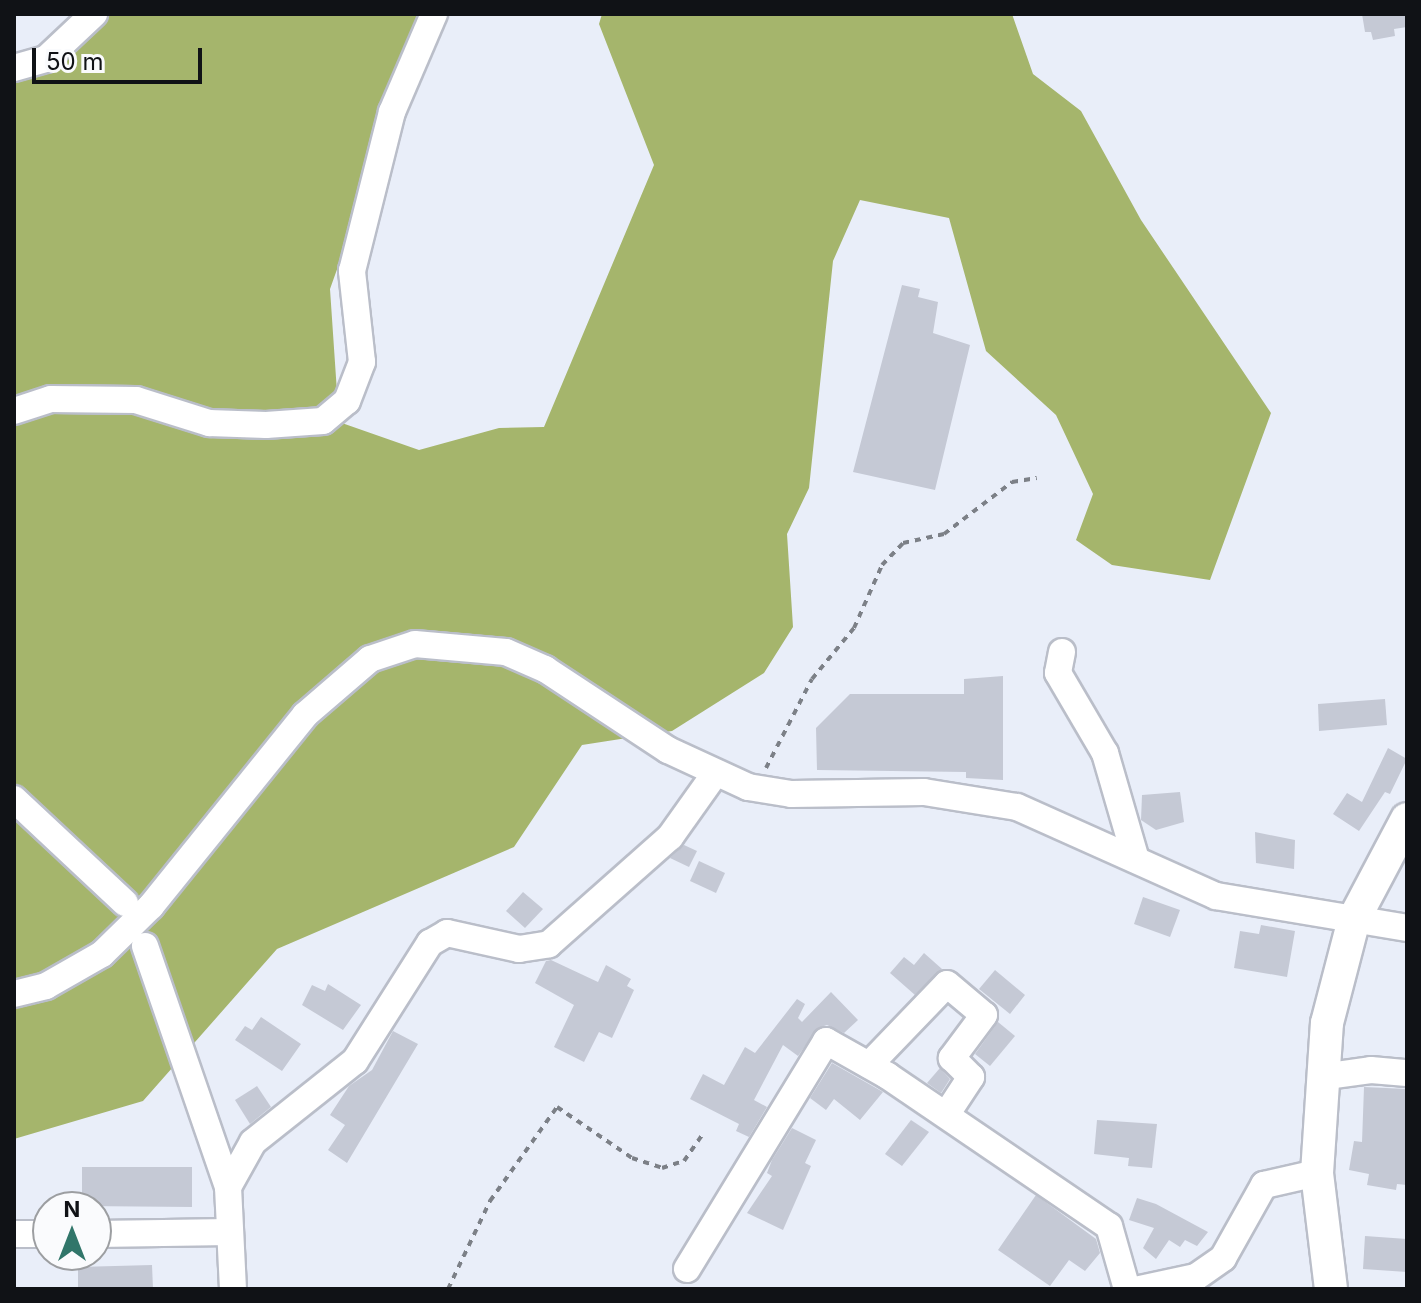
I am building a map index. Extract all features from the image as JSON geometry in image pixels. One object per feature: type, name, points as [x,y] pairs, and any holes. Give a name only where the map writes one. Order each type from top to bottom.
[{"type":"main road","points":[[1331,1289],[1317,1173],[1321,1077],[1335,984],[1354,919],[1373,878],[1407,819]]},
{"type":"street","points":[[14,68],[46,59],[94,14]]},
{"type":"street","points":[[14,411],[51,399],[136,400],[209,423],[266,425],[323,421],[347,401],[362,362],[352,271],[392,112],[434,14]]},
{"type":"street","points":[[14,994],[46,986],[102,954],[151,906],[305,715],[370,659],[415,644],[506,652],[545,669],[714,775],[748,787],[791,794],[924,792],[1017,807],[1216,896],[1407,928]]},
{"type":"street","points":[[1062,652],[1058,673],[1105,753],[1136,860]]},
{"type":"street","points":[[228,1187],[253,1142],[355,1061],[430,943],[447,933],[519,949],[549,944],[670,837],[714,775]]},
{"type":"street","points":[[14,799],[125,903]]},
{"type":"street","points":[[1373,878],[1407,860]]},
{"type":"street","points":[[145,946],[228,1187],[233,1289]]},
{"type":"street","points":[[869,1065],[947,984],[984,1015],[952,1058],[971,1077],[946,1115]]},
{"type":"street","points":[[687,1269],[826,1041],[946,1115],[1109,1226],[1127,1289]]},
{"type":"street","points":[[1321,1077],[1371,1070],[1407,1073]]},
{"type":"street","points":[[1140,1289],[1194,1283],[1223,1258],[1264,1185],[1317,1173]]},
{"type":"street","points":[[112,1234],[230,1232]]},
{"type":"path","points":[[748,787],[767,767],[812,679],[854,628],[882,565],[903,543],[944,534],[1012,482],[1037,478]]},
{"type":"path","points":[[448,1289],[490,1201],[557,1107],[632,1158],[662,1168],[684,1161],[703,1134]]},
{"type":"green space","points":[[93,14],[436,14],[400,93],[330,289],[339,422],[419,450],[499,428],[544,427],[654,165],[599,24],[602,14],[1012,14],[1033,74],[1081,111],[1141,220],[1271,413],[1210,580],[1112,565],[1076,540],[1093,494],[1056,415],[986,351],[949,218],[860,200],[833,261],[809,488],[787,534],[793,627],[764,673],[672,731],[582,745],[514,847],[277,949],[143,1101],[14,1139],[14,66]]},
{"type":"building","points":[[1362,14],[1407,14],[1407,27],[1394,29],[1395,36],[1373,40],[1371,32],[1365,32]]},
{"type":"building","points":[[902,285],[920,289],[918,297],[938,302],[933,333],[970,345],[935,490],[853,472]]},
{"type":"building","points":[[1003,676],[1003,780],[966,778],[966,772],[817,770],[816,728],[850,694],[964,694],[964,679]]},
{"type":"building","points":[[1385,699],[1387,725],[1319,731],[1318,704]]},
{"type":"building","points":[[1388,748],[1407,759],[1390,794],[1385,792],[1359,831],[1333,814],[1347,793],[1362,802]]},
{"type":"building","points":[[1180,792],[1184,822],[1156,830],[1141,820],[1142,795]]},
{"type":"building","points":[[1255,832],[1295,840],[1294,869],[1256,863]]},
{"type":"building","points":[[684,845],[697,851],[689,867],[670,858]]},
{"type":"building","points":[[699,861],[725,873],[716,893],[690,881]]},
{"type":"building","points":[[523,892],[543,909],[525,928],[506,911]]},
{"type":"building","points":[[1143,897],[1180,910],[1170,937],[1134,924]]},
{"type":"building","points":[[1261,925],[1295,931],[1287,977],[1234,968],[1240,931],[1259,934]]},
{"type":"building","points":[[924,953],[942,969],[915,995],[890,973],[904,957],[914,965]]},
{"type":"building","points":[[551,960],[598,982],[606,965],[631,979],[627,986],[634,990],[612,1038],[599,1032],[584,1062],[554,1047],[574,1005],[535,983],[546,961]]},
{"type":"building","points":[[995,970],[1025,995],[1010,1014],[979,989]]},
{"type":"building","points":[[328,984],[361,1005],[343,1030],[302,1005],[312,985],[325,991]]},
{"type":"building","points":[[831,992],[858,1020],[844,1033],[827,1025],[818,1028],[798,1056],[783,1045],[754,1100],[767,1107],[749,1137],[736,1131],[739,1124],[690,1099],[703,1074],[724,1085],[745,1047],[755,1053],[797,999],[805,1004],[798,1018],[802,1022]]},
{"type":"building","points":[[261,1017],[301,1044],[282,1071],[235,1040],[245,1026],[252,1030]]},
{"type":"building","points":[[998,1022],[1015,1036],[990,1066],[975,1054]]},
{"type":"building","points":[[393,1031],[418,1044],[347,1163],[328,1150],[345,1125],[330,1115],[349,1086],[372,1070]]},
{"type":"building","points":[[832,1063],[883,1092],[860,1120],[834,1099],[826,1110],[810,1098]]},
{"type":"building","points":[[940,1068],[950,1079],[941,1093],[927,1083]]},
{"type":"building","points":[[257,1086],[271,1107],[250,1124],[235,1100]]},
{"type":"building","points":[[1364,1087],[1407,1089],[1407,1185],[1397,1184],[1396,1190],[1367,1185],[1369,1174],[1349,1170],[1354,1141],[1362,1142]]},
{"type":"building","points":[[911,1120],[929,1132],[902,1166],[885,1154]]},
{"type":"building","points":[[1097,1120],[1157,1124],[1152,1168],[1128,1166],[1129,1158],[1094,1154]]},
{"type":"building","points":[[792,1128],[816,1140],[805,1163],[811,1166],[783,1230],[747,1213],[772,1176],[767,1173],[772,1160]]},
{"type":"building","points":[[82,1167],[192,1167],[192,1207],[112,1206],[112,1191],[82,1191]]},
{"type":"building","points":[[1036,1195],[1096,1239],[1100,1253],[1085,1271],[1069,1260],[1050,1286],[998,1250]]},
{"type":"building","points":[[1137,1198],[1156,1204],[1208,1232],[1197,1246],[1185,1240],[1180,1247],[1169,1240],[1156,1259],[1143,1248],[1154,1228],[1129,1220]]},
{"type":"building","points":[[1365,1236],[1407,1239],[1407,1272],[1363,1269]]},
{"type":"building","points":[[152,1265],[153,1289],[78,1289],[78,1271],[112,1271],[112,1266]]}]
